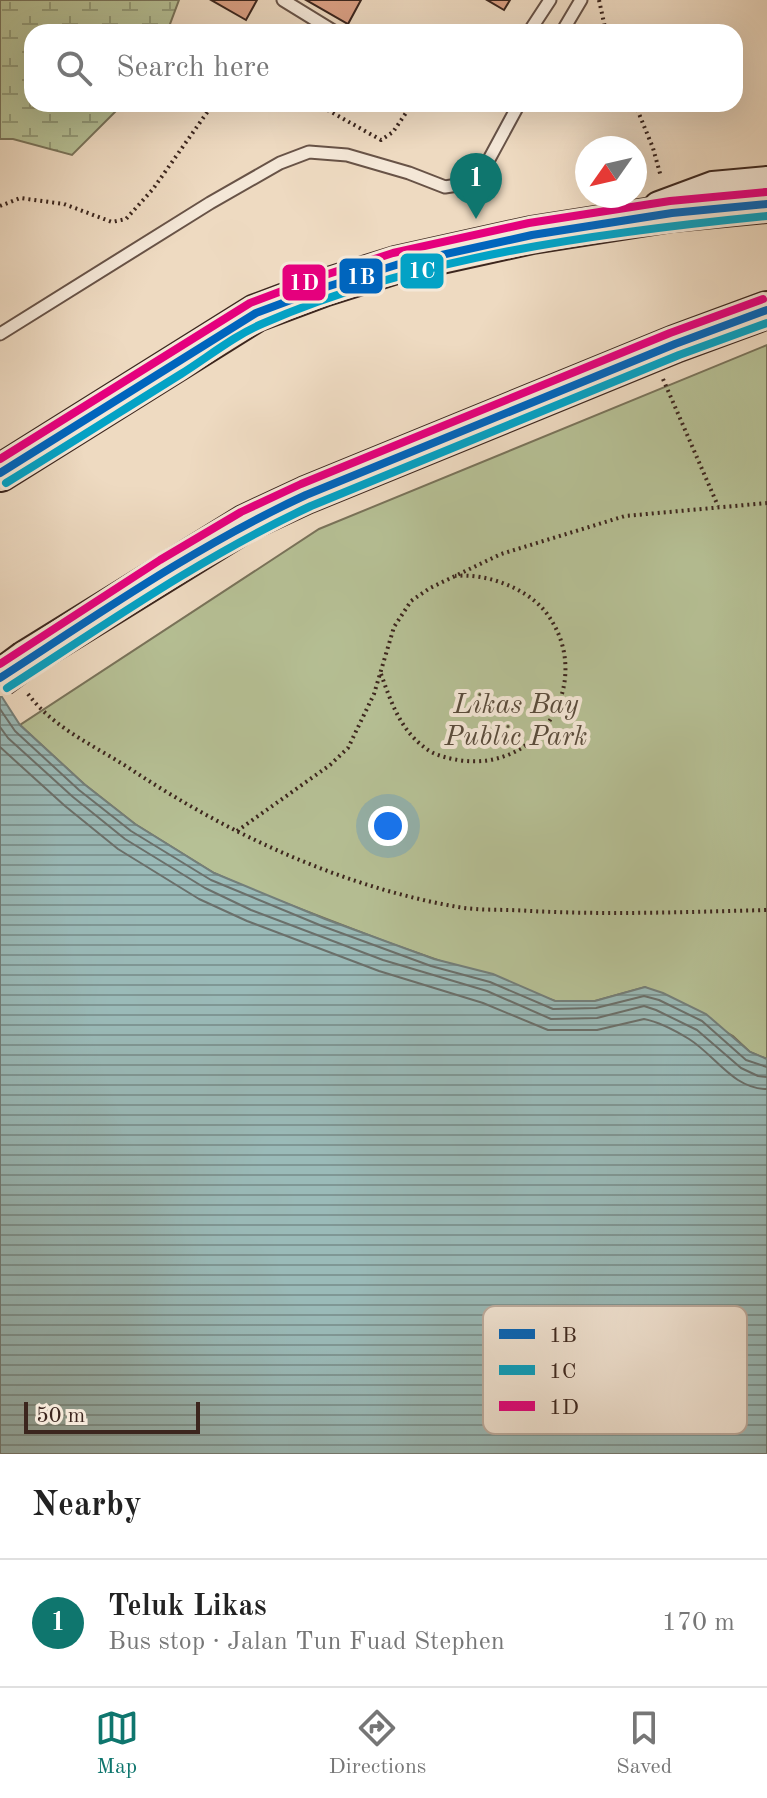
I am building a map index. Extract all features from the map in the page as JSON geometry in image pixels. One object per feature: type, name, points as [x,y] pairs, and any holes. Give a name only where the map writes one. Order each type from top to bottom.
[{"type":"highway","points":[[0,473],[256,313],[396,265],[532,235],[672,213],[767,204]]},
{"type":"highway","points":[[16,675],[246,523],[306,495],[652,353],[767,310]]},
{"type":"main road","points":[[627,220],[713,187],[767,182]]},
{"type":"lane","points":[[283,0],[322,24]]},
{"type":"lane","points":[[534,24],[550,0]]},
{"type":"lane","points":[[567,24],[581,0]]},
{"type":"lane","points":[[0,334],[280,163],[309,152],[347,155],[445,187],[464,184],[480,176],[515,112]]},
{"type":"path","points":[[599,0],[604,24]]},
{"type":"path","points":[[0,206],[20,198],[64,204],[112,222],[126,219],[153,189],[207,112]]},
{"type":"path","points":[[331,112],[381,140],[393,132],[407,112]]},
{"type":"path","points":[[638,112],[653,148],[669,204]]},
{"type":"path","points":[[652,353],[718,506]]},
{"type":"path","points":[[237,831],[330,765],[348,748],[374,694],[394,627],[411,601],[451,576],[501,554],[625,516],[767,503]]},
{"type":"path","points":[[381,672],[392,707],[405,728],[425,749],[446,758],[471,762],[501,758],[532,740],[550,723],[567,679],[565,650],[554,623],[537,602],[514,588],[468,575],[451,576]]},
{"type":"path","points":[[16,675],[38,708],[69,732],[187,806],[280,852],[368,884],[459,907],[575,912],[767,910]]},
{"type":"green space","points":[[0,0],[179,0],[170,24],[24,24],[24,112],[115,112],[72,155],[13,139],[0,139]]},
{"type":"green space","name":"Likas Bay Public Park","points":[[767,345],[767,1059],[750,1052],[733,1036],[645,987],[595,1001],[555,1001],[389,943],[214,873],[135,824],[84,784],[20,725],[319,529]]},
{"type":"water","points":[[0,694],[20,725],[84,784],[135,824],[214,873],[325,919],[434,959],[493,974],[555,1001],[595,1001],[645,987],[663,993],[706,1014],[750,1052],[767,1059],[767,1454],[0,1454]]},
{"type":"building","points":[[211,0],[257,0],[246,20]]},
{"type":"building","points":[[306,0],[361,0],[348,24]]},
{"type":"building","points":[[487,0],[510,0],[504,10]]},
{"type":"transit line","name":"1D","points":[[0,459],[250,303],[319,277],[393,253],[529,223],[670,201],[766,192]]},
{"type":"transit line","name":"1B","points":[[0,473],[256,313],[323,288],[396,265],[532,235],[672,213],[767,204]]},
{"type":"transit line","name":"1C","points":[[6,483],[243,334],[322,300],[447,264],[511,251],[641,230],[767,216]]},
{"type":"transit line","name":"1D","points":[[0,664],[160,560],[241,512],[301,484],[670,333],[763,299]]},
{"type":"transit line","name":"1B","points":[[0,678],[188,558],[306,495],[675,344],[767,310]]},
{"type":"transit line","name":"1C","points":[[7,688],[193,569],[311,506],[679,355],[767,323]]},
{"type":"place","name":"Teluk Likas","points":[[476,219]]}]
